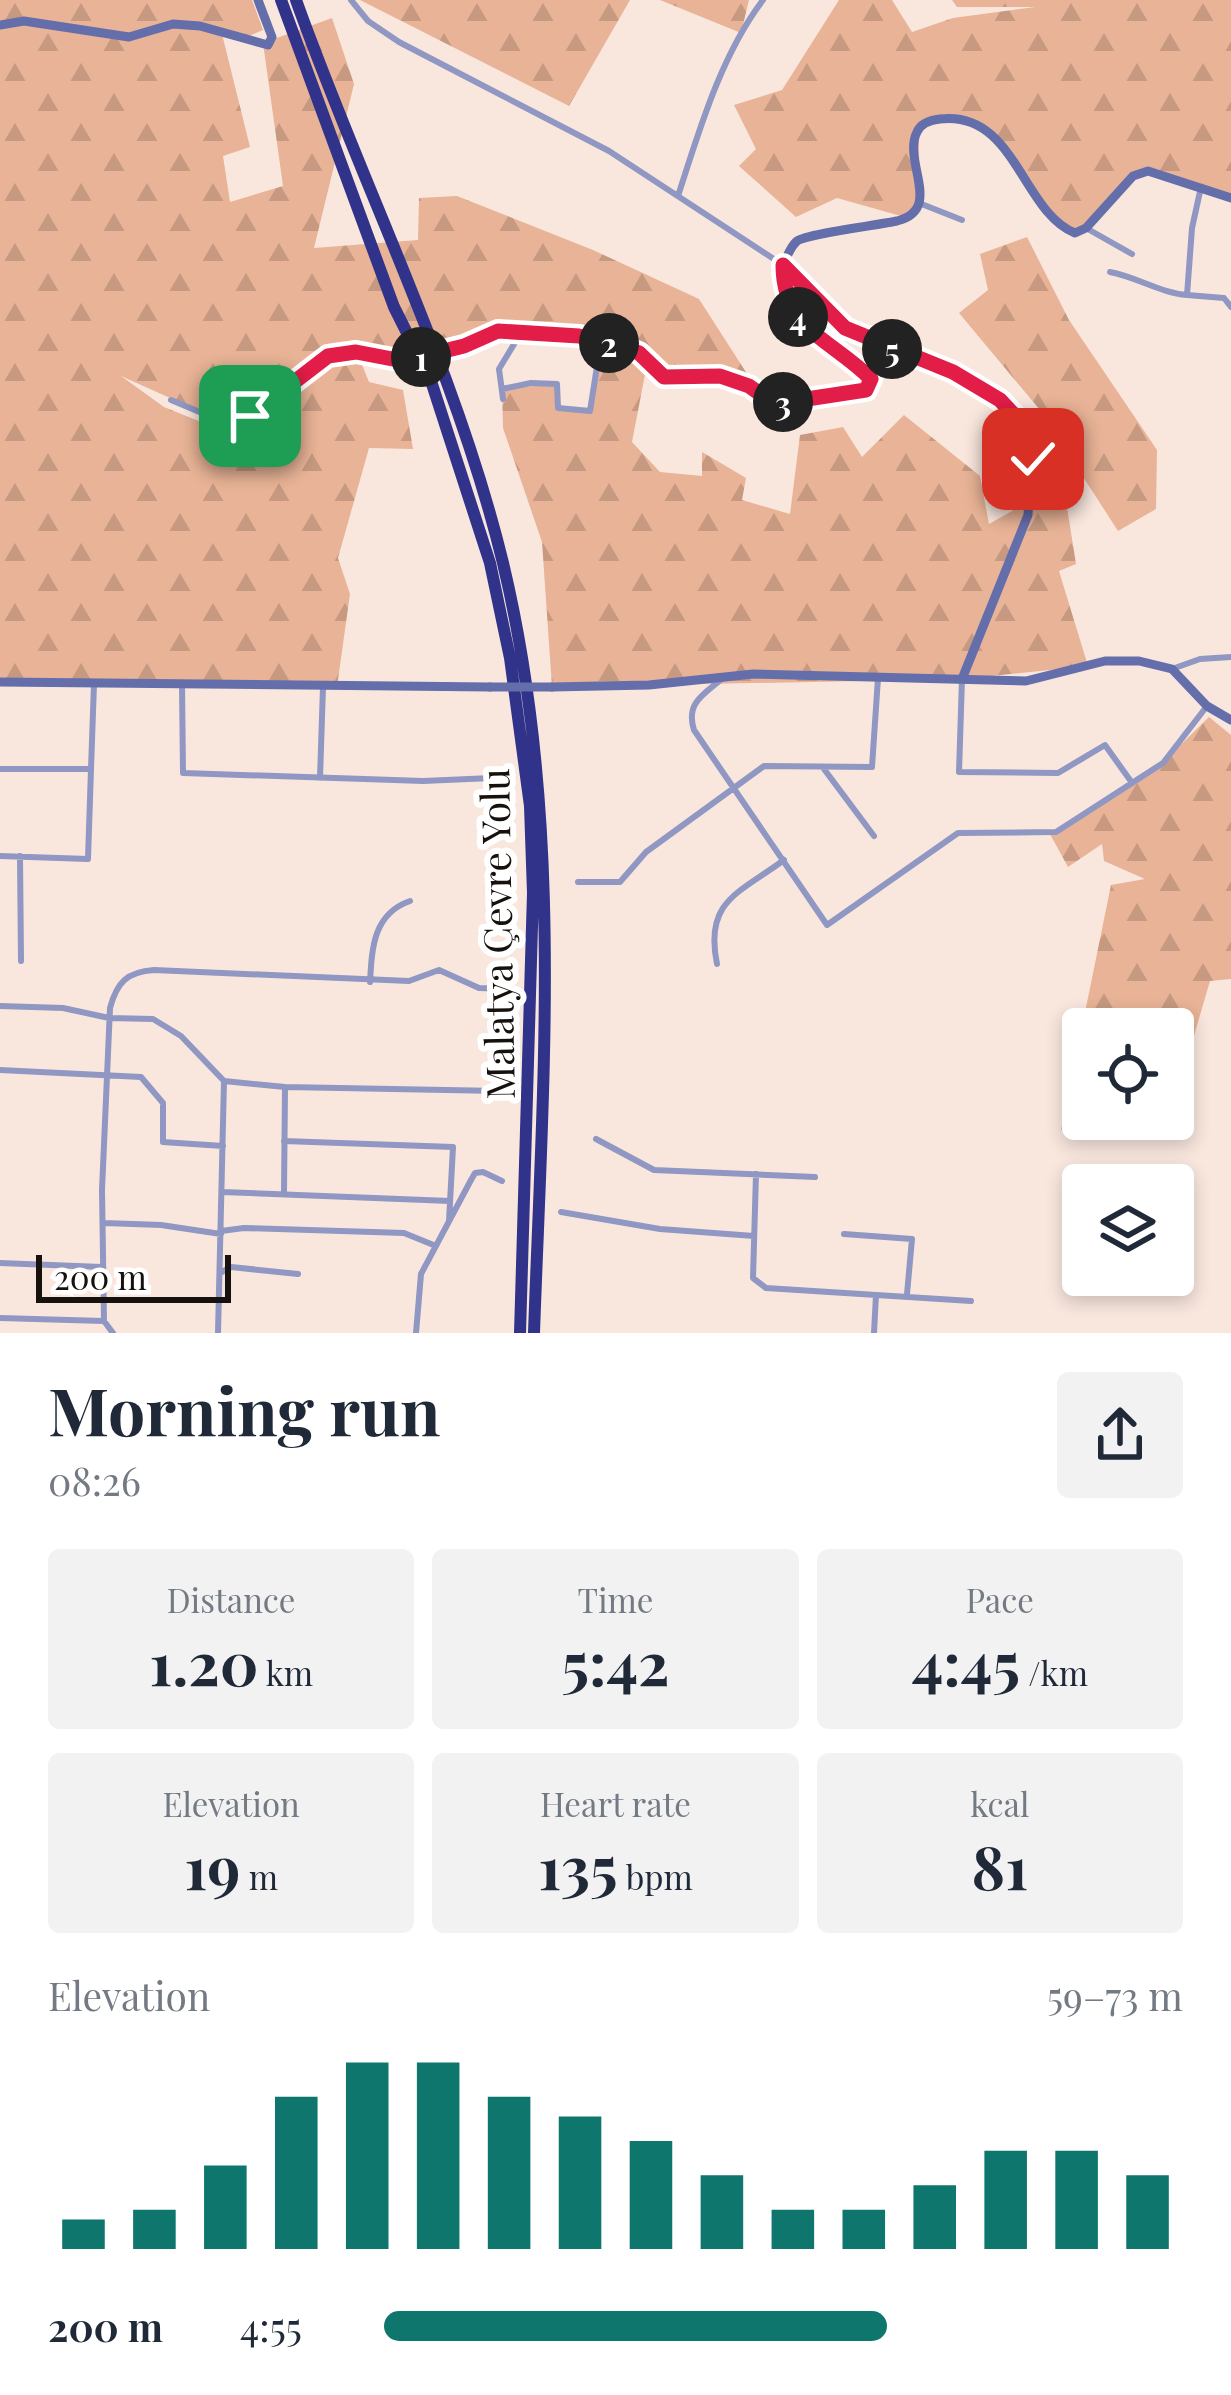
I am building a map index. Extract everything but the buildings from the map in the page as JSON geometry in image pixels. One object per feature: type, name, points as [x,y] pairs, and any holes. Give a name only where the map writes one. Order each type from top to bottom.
[{"type":"highway","name":"Malatya Çevre Yolu","points":[[281,0],[394,307],[431,381],[490,563],[510,658],[530,806],[533,893],[520,1333]]},
{"type":"highway","name":"Malatya Çevre Yolu","points":[[296,0],[475,464],[523,657],[543,808],[546,884],[534,1333]]},
{"type":"street","points":[[0,25],[24,21],[129,37],[173,24],[200,26],[268,45],[272,37],[258,0]]},
{"type":"street","points":[[351,0],[368,21],[399,42],[609,151],[783,265],[845,328],[953,372],[1000,400],[1033,435],[1028,514],[962,679],[959,772],[1058,772],[1105,745],[1131,781]]},
{"type":"street","points":[[678,196],[720,81],[747,21],[763,0]]},
{"type":"street","points":[[171,400],[228,424],[241,423],[328,356],[356,352],[403,361],[464,346],[498,331],[601,341],[639,353],[664,377],[720,376],[749,386],[774,404],[866,390],[871,379],[808,331],[797,316],[787,295],[783,265],[793,244],[802,238],[908,218],[919,203],[914,137],[919,127],[934,119],[963,118],[982,128],[1021,170],[1061,228],[1075,233],[1086,228],[1133,176],[1148,171],[1231,198]]},
{"type":"street","points":[[1186,295],[1201,187]]},
{"type":"street","points":[[919,203],[962,220]]},
{"type":"street","points":[[1086,228],[1132,254]]},
{"type":"street","points":[[1110,272],[1165,292],[1224,298],[1231,307]]},
{"type":"street","points":[[503,399],[500,369],[522,332]]},
{"type":"street","points":[[502,389],[557,384],[558,408],[590,411],[601,341]]},
{"type":"street","points":[[1172,669],[1200,658],[1231,657]]},
{"type":"street","points":[[0,682],[490,687],[649,685],[727,675],[1026,681],[1105,661],[1139,661],[1172,669],[1207,706],[1231,720]]},
{"type":"street","points":[[727,675],[694,701],[690,712],[694,730],[827,925],[958,833],[1050,834],[1163,763],[1207,706]]},
{"type":"street","points":[[578,882],[620,883],[646,853],[770,764],[868,770],[874,764],[878,678]]},
{"type":"street","points":[[0,856],[91,862],[94,683]]},
{"type":"street","points":[[182,684],[183,773],[423,781],[492,778]]},
{"type":"street","points":[[320,778],[323,686]]},
{"type":"street","points":[[0,769],[91,769]]},
{"type":"street","points":[[824,769],[874,836]]},
{"type":"street","points":[[20,856],[21,961]]},
{"type":"street","points":[[717,964],[713,925],[719,911],[784,860]]},
{"type":"street","points":[[370,982],[375,933],[397,905],[410,901]]},
{"type":"street","points":[[113,1333],[104,1322],[102,1267],[106,1076],[109,1018],[121,981],[140,971],[409,981],[439,970],[479,988],[509,989]]},
{"type":"street","points":[[0,1006],[64,1008],[163,1024],[181,1036],[224,1082],[500,1091]]},
{"type":"street","points":[[0,1070],[141,1077],[164,1108],[163,1142],[224,1146]]},
{"type":"street","points":[[218,1333],[224,1082]]},
{"type":"street","points":[[284,1193],[285,1087]]},
{"type":"street","points":[[596,1139],[654,1170],[815,1177]]},
{"type":"street","points":[[284,1141],[453,1147],[449,1221]]},
{"type":"street","points":[[416,1333],[418,1282],[475,1173],[502,1181]]},
{"type":"street","points":[[756,1174],[753,1278],[766,1288],[970,1300]]},
{"type":"street","points":[[222,1192],[450,1201]]},
{"type":"street","points":[[561,1213],[660,1229],[754,1236]]},
{"type":"street","points":[[104,1223],[221,1233],[244,1228],[396,1232],[436,1246]]},
{"type":"street","points":[[844,1234],[912,1239],[907,1294]]},
{"type":"street","points":[[0,1263],[102,1267]]},
{"type":"street","points":[[220,1273],[231,1267],[298,1274]]},
{"type":"street","points":[[874,1333],[876,1294]]},
{"type":"street","points":[[0,1318],[104,1322]]},
{"type":"green space","points":[[0,0],[252,0],[263,30],[242,39],[222,34],[250,147],[223,156],[230,202],[283,186],[263,43],[332,18],[354,84],[314,248],[418,240],[419,198],[457,196],[699,299],[762,397],[749,386],[720,376],[664,377],[647,364],[632,442],[660,472],[702,476],[702,452],[746,478],[742,500],[790,514],[800,435],[843,427],[862,457],[904,415],[980,476],[989,524],[1063,482],[1076,564],[1059,571],[1088,666],[962,679],[552,687],[542,542],[503,428],[502,389],[557,384],[558,408],[590,411],[601,344],[585,337],[480,336],[403,361],[359,357],[369,382],[403,390],[413,449],[369,448],[338,558],[350,594],[337,687],[0,680]],"holes":[[[303,374],[226,432],[164,407],[121,376],[228,424],[282,380]]]},
{"type":"green space","points":[[360,0],[630,0],[569,106]]},
{"type":"green space","points":[[660,0],[749,0],[741,33]]},
{"type":"green space","points":[[839,0],[892,0],[912,32],[953,18],[1035,7],[957,7],[952,0],[1231,0],[1231,198],[1160,172],[1134,176],[1086,228],[1067,230],[990,137],[963,118],[919,127],[919,203],[908,218],[837,198],[796,217],[739,166],[756,149],[734,105],[782,90]]},
{"type":"green space","points":[[1027,237],[1069,320],[1157,450],[1156,509],[1118,531],[1040,410],[959,313],[988,290],[980,254]]},
{"type":"green space","points":[[1209,717],[1231,735],[1231,979],[1210,981],[1194,1036],[1194,1008],[1086,1008],[1111,885],[1145,879],[1104,861],[1102,844],[1068,867],[1050,834],[1156,769]]},
{"type":"route","points":[[250,416],[328,356],[356,352],[403,361],[464,346],[498,331],[579,336],[622,346],[639,353],[664,377],[720,376],[749,386],[774,404],[866,390],[871,379],[808,331],[797,316],[787,295],[783,265],[845,328],[953,372],[1000,400],[1033,435],[1033,459]]}]
